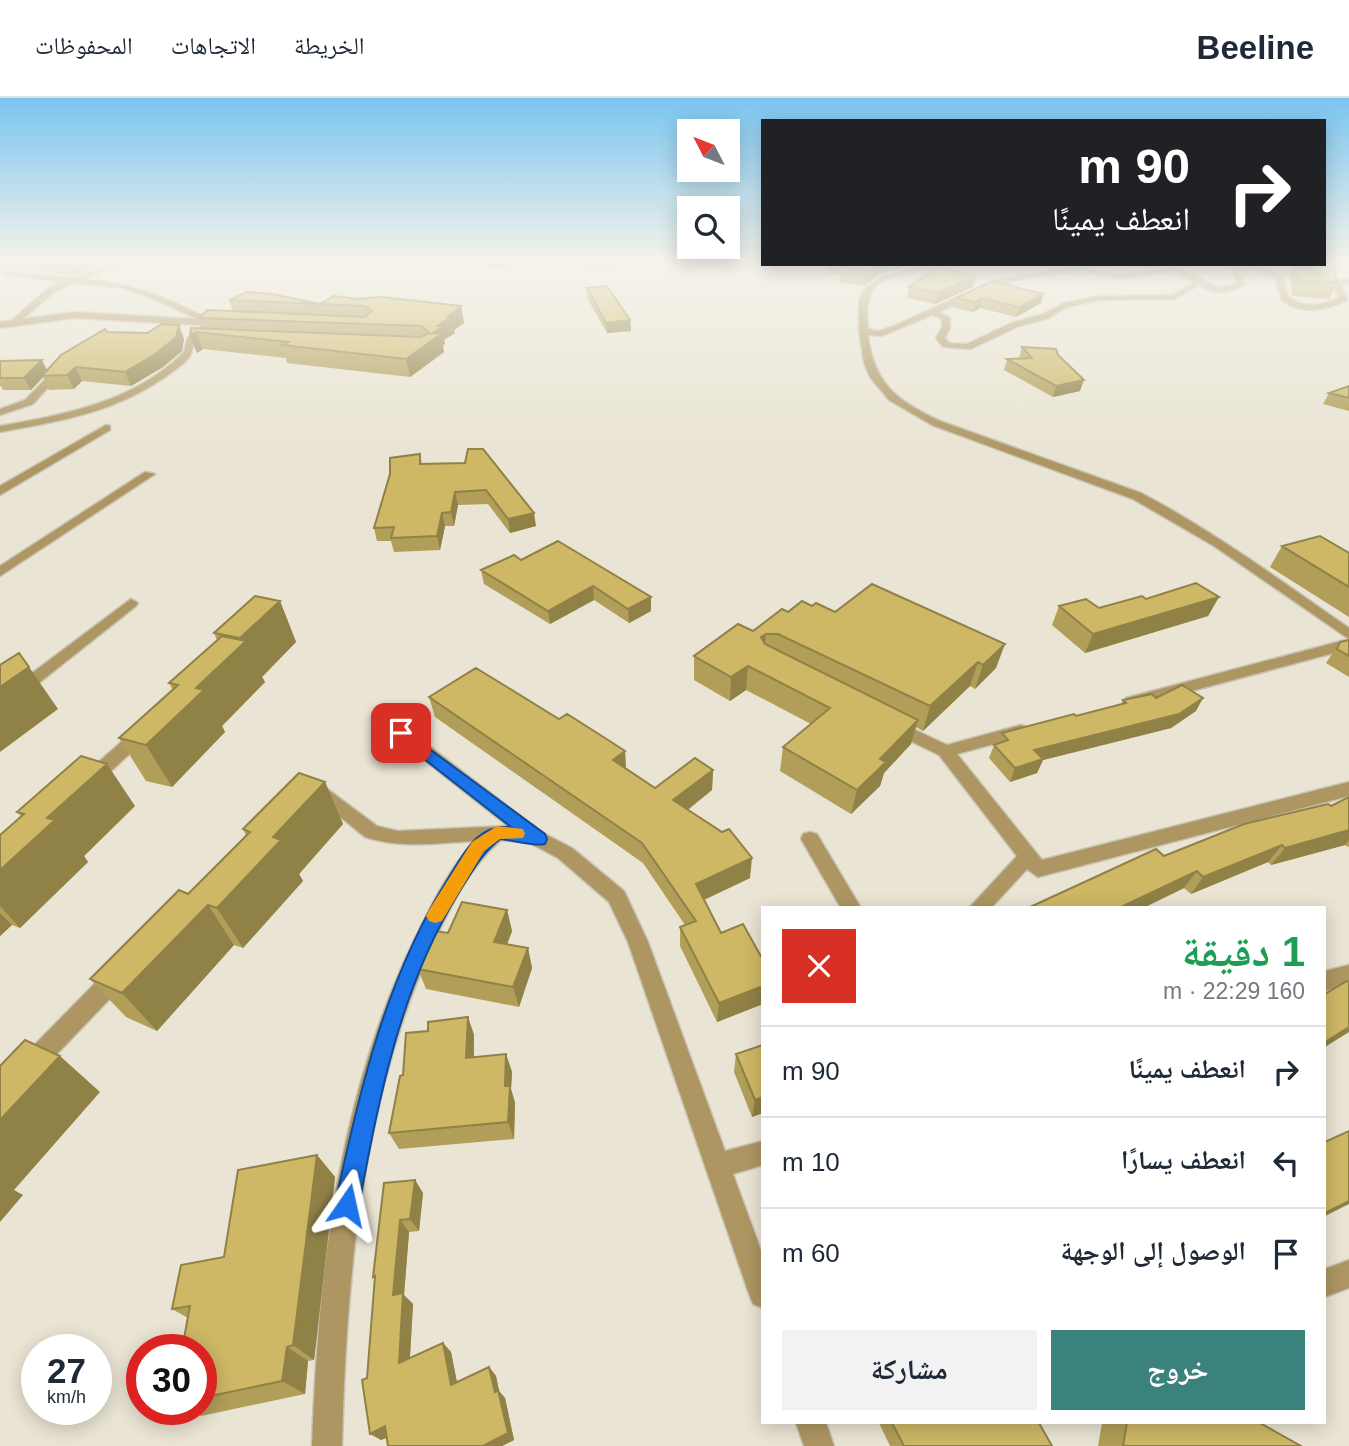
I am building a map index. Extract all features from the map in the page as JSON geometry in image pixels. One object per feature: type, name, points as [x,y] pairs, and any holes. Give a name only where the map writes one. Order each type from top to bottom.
[{"type":"street","points":[[0,429],[76,415],[126,398],[182,360],[189,353],[191,339],[208,325]]},
{"type":"street","points":[[863,325],[864,351],[874,378],[887,396],[910,412],[1136,496],[1161,508],[1202,532],[1349,635]]},
{"type":"street","points":[[863,331],[879,334],[900,325]]},
{"type":"street","points":[[946,325],[940,338],[946,345],[968,346],[1014,325]]},
{"type":"street","points":[[191,339],[203,340]]},
{"type":"street","points":[[0,412],[29,402],[73,358]]},
{"type":"street","points":[[0,491],[106,428]]},
{"type":"street","points":[[0,572],[149,474]]},
{"type":"street","points":[[0,705],[131,603]]},
{"type":"street","points":[[1120,705],[1349,644]]},
{"type":"street","points":[[80,789],[160,716]]},
{"type":"street","points":[[875,716],[945,751],[1038,869],[1349,789]]},
{"type":"street","points":[[945,751],[1040,726]]},
{"type":"street","points":[[401,733],[539,839]]},
{"type":"street","points":[[304,790],[372,832],[398,838],[497,832],[531,835],[565,853],[617,897],[638,942],[761,1288]]},
{"type":"street","points":[[327,1446],[327,1396],[342,1230],[367,1105],[395,1007],[437,912],[478,847],[497,832]]},
{"type":"street","points":[[810,839],[851,906]]},
{"type":"street","points":[[981,906],[1028,856]]},
{"type":"street","points":[[0,1097],[133,960]]},
{"type":"street","points":[[1326,981],[1349,974]]},
{"type":"street","points":[[717,1166],[761,1154]]},
{"type":"street","points":[[1326,1283],[1349,1273]]},
{"type":"street","points":[[811,1424],[819,1446]]},
{"type":"building","points":[[160,325],[179,325],[176,337],[157,353],[125,372],[76,367],[67,375],[42,376],[61,355],[105,329],[107,332],[147,333]]},
{"type":"building","points":[[392,325],[439,325],[442,327],[432,333],[441,334],[406,359],[196,332],[190,336],[191,328],[421,337],[429,333],[422,326]]},
{"type":"building","points":[[1022,347],[1056,349],[1058,355],[1084,380],[1056,386],[1007,359],[1032,358]]},
{"type":"building","points":[[42,360],[24,378],[0,378],[0,361]]},
{"type":"building","points":[[1349,386],[1349,398],[1329,393]]},
{"type":"building","points":[[468,449],[483,449],[534,513],[508,519],[486,490],[455,492],[451,512],[442,513],[437,536],[391,538],[394,527],[374,528],[390,474],[390,458],[420,454],[420,464],[465,463]]},
{"type":"building","points":[[1320,536],[1349,553],[1349,587],[1282,546]]},
{"type":"building","points":[[558,541],[651,597],[628,609],[593,586],[548,611],[481,570],[514,555],[521,560]]},
{"type":"building","points":[[1196,583],[1219,597],[1093,634],[1059,606],[1086,599],[1099,608],[1142,596],[1146,599]]},
{"type":"building","points":[[872,584],[1005,644],[983,665],[978,662],[930,706],[778,634],[761,637],[765,644],[918,720],[880,759],[886,762],[857,790],[783,747],[830,708],[748,666],[731,677],[694,656],[738,624],[753,631],[782,609],[788,612],[802,601],[812,606],[816,603],[835,612]]},
{"type":"building","points":[[255,596],[280,601],[240,638],[214,633]]},
{"type":"building","points":[[222,636],[246,641],[196,688],[204,690],[146,745],[119,738],[178,685],[169,683]]},
{"type":"building","points":[[1349,640],[1349,656],[1337,649],[1340,642]]},
{"type":"building","points":[[19,653],[29,667],[0,687],[0,665]]},
{"type":"building","points":[[476,668],[559,719],[567,714],[625,751],[613,760],[655,788],[695,758],[713,770],[673,800],[722,832],[729,829],[752,858],[696,884],[721,933],[743,924],[761,956],[761,987],[719,1003],[680,927],[696,921],[642,843],[429,697]]},
{"type":"building","points":[[1182,685],[1203,698],[1179,714],[1034,750],[1043,759],[1015,768],[994,745],[1008,740],[1002,733],[1126,703],[1123,700],[1152,694],[1156,698]]},
{"type":"building","points":[[81,756],[107,764],[47,818],[55,820],[0,870],[0,835],[24,814],[17,812]]},
{"type":"building","points":[[299,773],[325,782],[273,837],[281,840],[217,908],[208,905],[122,993],[90,979],[179,890],[188,894],[250,832],[243,829]]},
{"type":"building","points":[[1349,797],[1349,830],[1285,848],[1282,845],[1203,877],[1197,871],[1123,906],[1032,906],[1156,849],[1164,856],[1244,824],[1328,804],[1331,806]]},
{"type":"building","points":[[462,902],[507,910],[494,942],[528,948],[513,987],[418,969],[436,931],[448,933]]},
{"type":"building","points":[[1349,982],[1349,1027],[1326,1041],[1326,993]]},
{"type":"building","points":[[468,1017],[466,1058],[506,1054],[505,1086],[510,1086],[508,1122],[389,1133],[400,1076],[403,1075],[406,1033],[428,1031],[428,1022]]},
{"type":"building","points":[[25,1040],[60,1056],[0,1120],[0,1066]]},
{"type":"building","points":[[761,1046],[761,1098],[755,1100],[736,1054]]},
{"type":"building","points":[[1349,1131],[1349,1201],[1326,1212],[1326,1142]]},
{"type":"building","points":[[317,1155],[293,1345],[287,1347],[282,1381],[217,1395],[217,1334],[185,1334],[190,1306],[172,1309],[181,1265],[224,1257],[238,1170]]},
{"type":"building","points":[[415,1180],[410,1219],[400,1220],[393,1295],[403,1293],[399,1363],[443,1343],[451,1385],[489,1367],[495,1392],[498,1390],[508,1433],[483,1446],[388,1446],[385,1426],[370,1434],[362,1380],[367,1378],[375,1276],[373,1277],[384,1183]]},
{"type":"building","points":[[893,1424],[1040,1424],[1052,1446],[904,1446]]},
{"type":"building","points":[[1127,1424],[1262,1424],[1301,1446],[1123,1446]]},
{"type":"slow traffic","points":[[435,916],[478,847],[497,832],[517,834]]},
{"type":"route","points":[[347,1205],[367,1105],[395,1007],[437,912],[478,847],[497,832],[531,835],[539,839],[401,733]]}]
